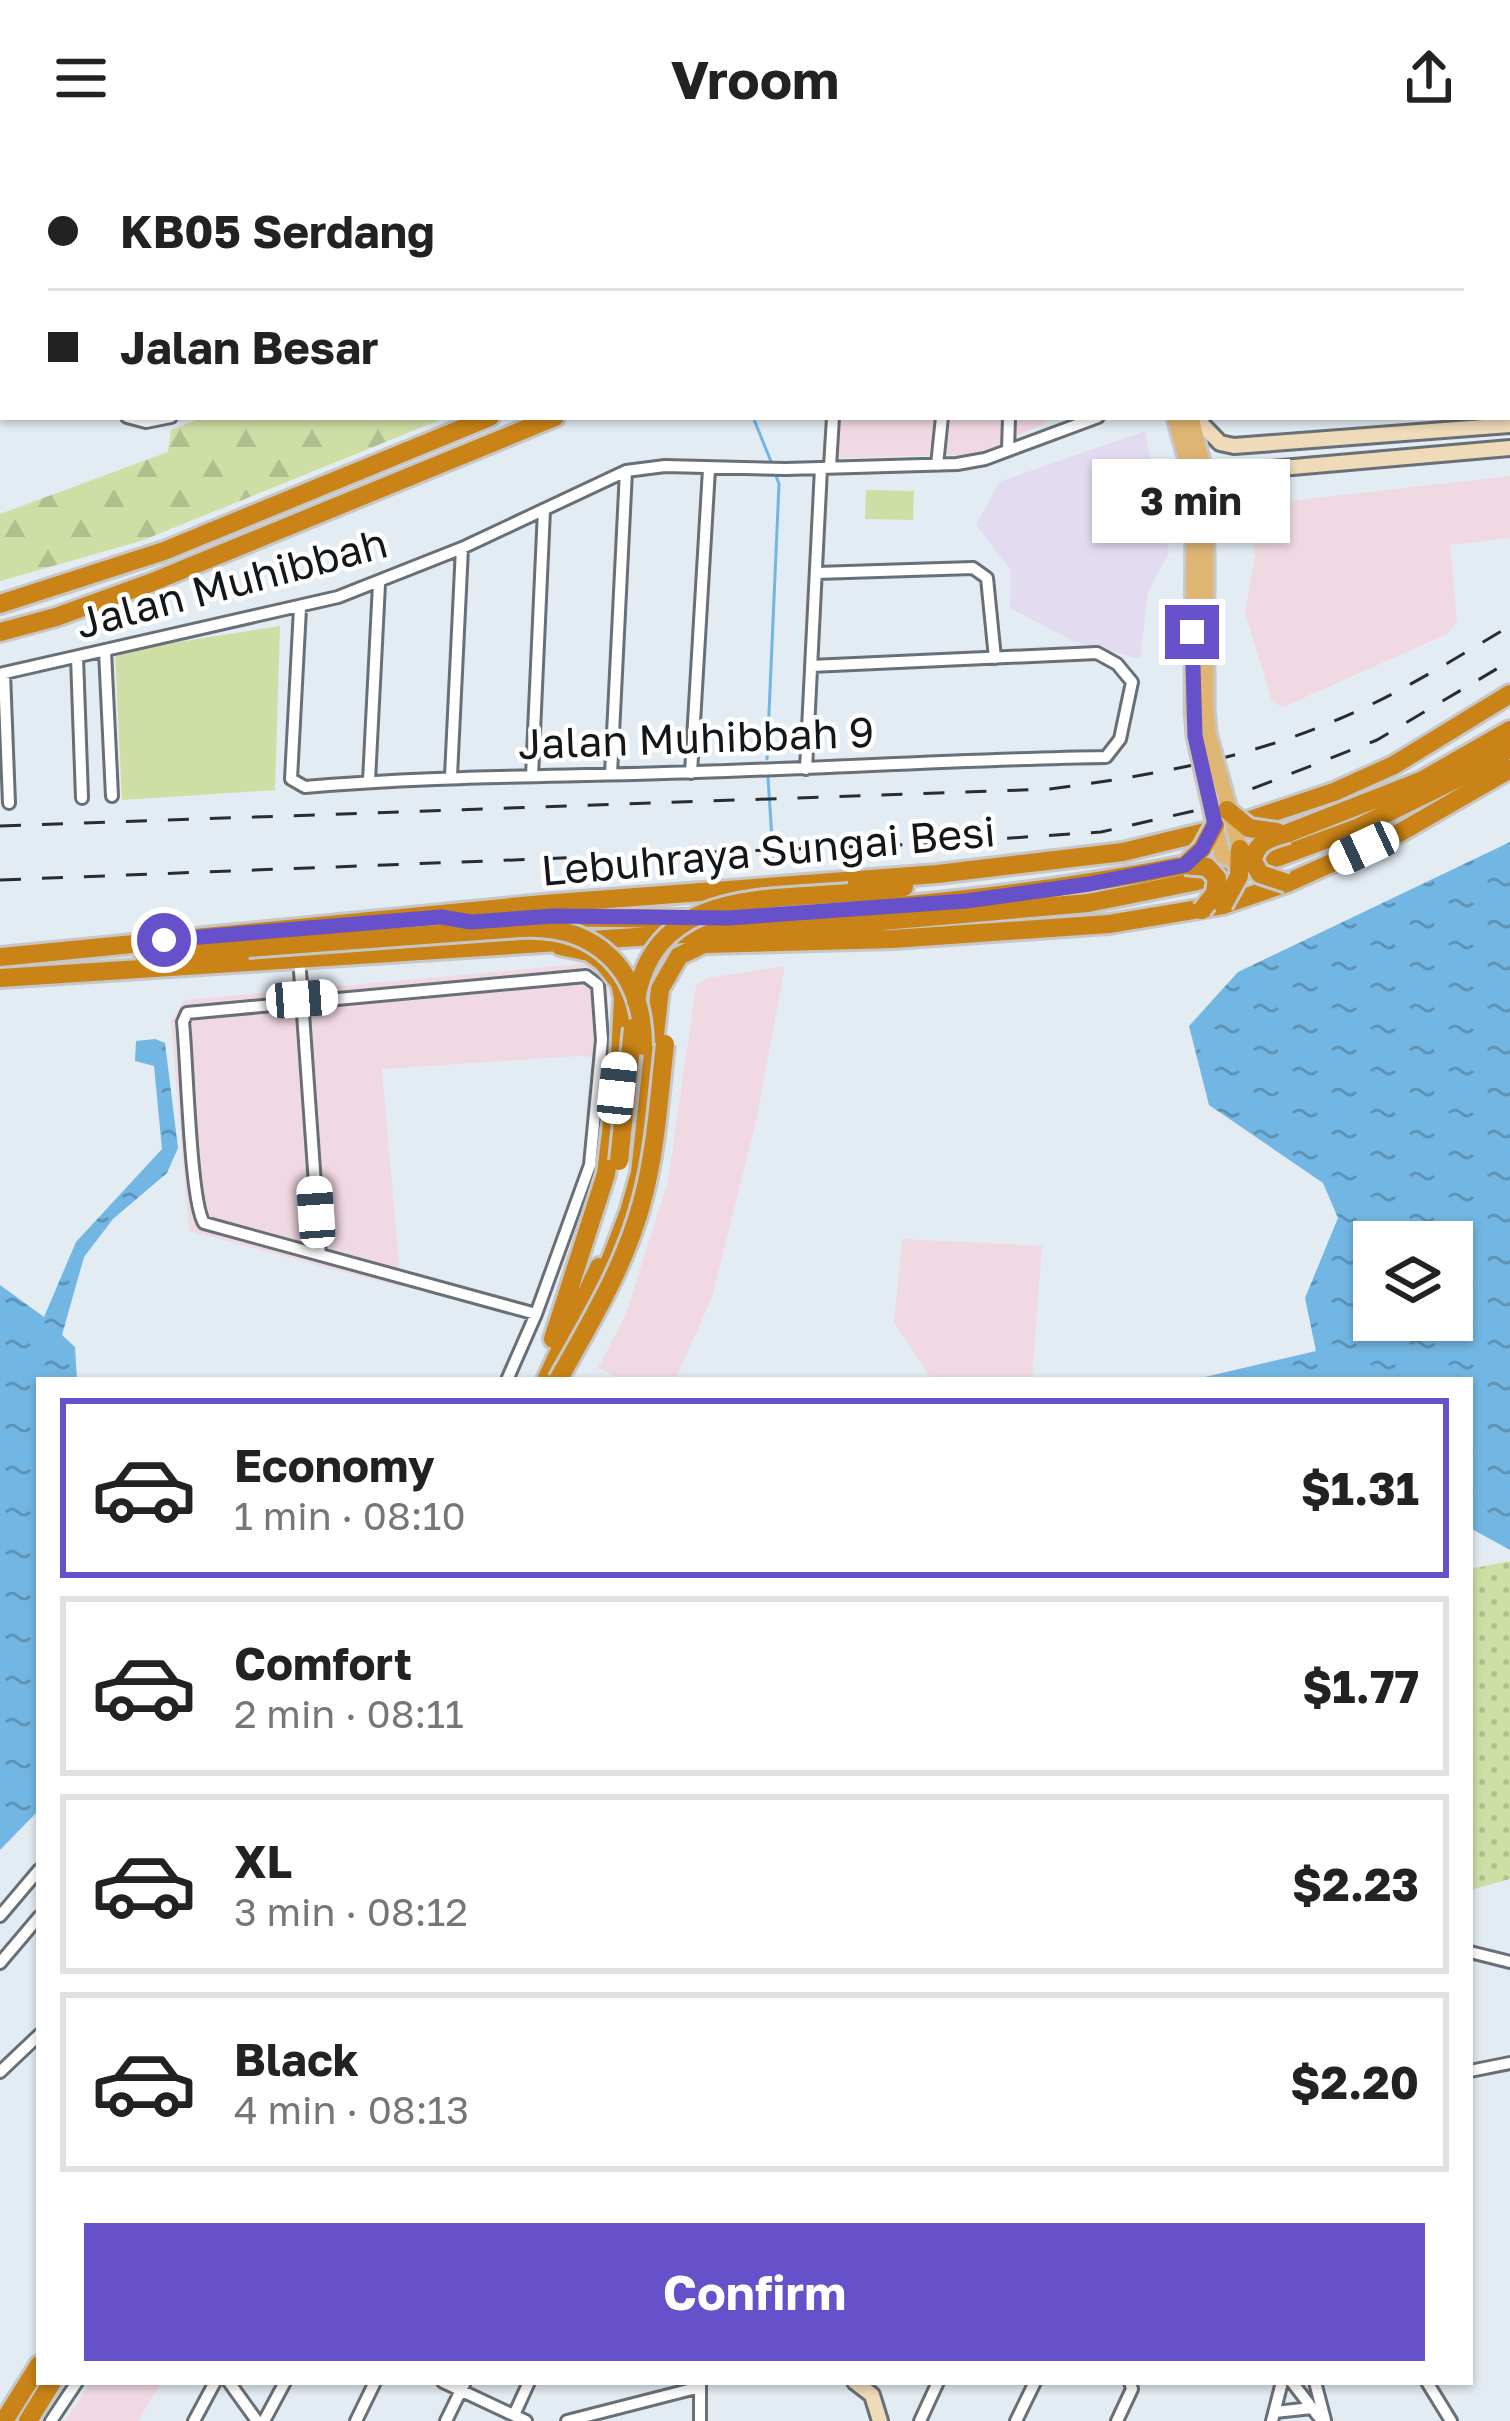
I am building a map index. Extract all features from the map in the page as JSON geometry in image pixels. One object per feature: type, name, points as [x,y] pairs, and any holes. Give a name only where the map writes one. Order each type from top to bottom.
[{"type":"highway","points":[[0,604],[164,551],[483,420]]},
{"type":"highway","points":[[0,632],[150,583],[547,420]]},
{"type":"highway","name":"Lebuhraya Sungai Besi","points":[[0,957],[1085,858],[1238,824],[1334,792],[1394,765],[1510,694]]},
{"type":"highway","points":[[1287,883],[1261,874],[1253,861],[1263,842],[1378,800],[1505,740]]},
{"type":"highway","name":"Lebuhraya Sungai Besi","points":[[0,978],[871,922],[1088,903],[1192,882],[1357,828],[1481,767],[1505,740]]},
{"type":"highway","points":[[561,1377],[614,1277],[640,1210],[653,1152],[669,1004],[676,978],[688,963],[703,955],[752,945],[1078,926],[1202,910],[1287,883],[1428,818],[1510,769]]},
{"type":"highway","points":[[1185,865],[1202,849],[1221,817],[1249,828],[1288,832]]},
{"type":"highway","points":[[1223,905],[1239,876],[1240,849]]},
{"type":"highway","points":[[553,1339],[571,1312],[596,1254],[619,1161],[638,989],[664,939],[699,913],[725,905],[1043,874],[1085,858]]},
{"type":"highway","points":[[441,917],[471,922],[554,916],[728,918],[988,896],[1089,884],[1185,865],[1207,867],[1217,878],[1215,893],[1202,910]]},
{"type":"highway","points":[[849,893],[864,897],[988,896]]},
{"type":"highway","points":[[871,922],[950,933]]},
{"type":"highway","points":[[68,951],[90,958],[547,928],[595,944],[625,973],[638,1000],[643,1029],[628,1171],[598,1270],[547,1377]]},
{"type":"highway","points":[[0,945],[98,941],[123,946]]},
{"type":"highway","points":[[529,942],[596,956],[616,977],[623,998],[605,1174],[553,1339],[534,1377]]},
{"type":"highway","points":[[4,2421],[36,2370]]},
{"type":"highway","points":[[28,2421],[50,2385]]},
{"type":"main road","points":[[1194,420],[1206,480],[1208,541],[1195,736],[1221,817],[1224,858],[1234,861],[1240,849]]},
{"type":"main road","points":[[1196,420],[1220,443],[1234,446],[1510,425]]},
{"type":"main road","points":[[1177,425],[1194,504],[1199,708]]},
{"type":"main road","points":[[1476,428],[1483,440],[1506,449]]},
{"type":"main road","points":[[1399,451],[1412,432]]},
{"type":"main road","points":[[1376,434],[1399,451]]},
{"type":"main road","points":[[1208,541],[1214,506],[1229,481],[1257,468],[1399,451],[1506,449]]},
{"type":"main road","points":[[858,2385],[872,2395],[880,2421]]},
{"type":"street","points":[[806,769],[816,573],[833,420]]},
{"type":"street","points":[[938,465],[942,420]]},
{"type":"street","points":[[1008,450],[1009,420]]},
{"type":"street","name":"Jalan Muhibbah","points":[[2,673],[300,608],[379,584],[626,471],[665,466],[786,469],[985,460],[1090,420]]},
{"type":"street","points":[[692,772],[710,469]]},
{"type":"street","points":[[611,774],[626,471]]},
{"type":"street","points":[[532,776],[544,510]]},
{"type":"street","points":[[451,776],[462,548]]},
{"type":"street","points":[[812,666],[994,658],[987,578],[974,568],[816,573]]},
{"type":"street","points":[[369,781],[379,584]]},
{"type":"street","name":"Jalan Muhibbah 9","points":[[300,608],[291,779],[305,787],[451,776],[1106,757],[1120,739],[1132,682],[1117,664],[1097,653],[994,658]]},
{"type":"street","points":[[105,652],[112,796]]},
{"type":"street","points":[[77,657],[82,798]]},
{"type":"street","points":[[2,673],[9,803]]},
{"type":"street","points":[[299,957],[320,1256]]},
{"type":"street","points":[[508,1377],[536,1314],[590,1165],[602,1040],[594,979],[302,999],[187,1012],[183,1022],[199,1217],[204,1223],[536,1314]]},
{"type":"street","points":[[0,1916],[36,1874]]},
{"type":"street","points":[[0,1964],[36,1921]]},
{"type":"street","points":[[1473,1953],[1510,1962]]},
{"type":"street","points":[[0,2072],[36,2038]]},
{"type":"street","points":[[1473,2071],[1510,2063]]},
{"type":"street","points":[[52,2421],[75,2385]]},
{"type":"street","points":[[194,2421],[213,2385]]},
{"type":"street","points":[[231,2385],[261,2421],[283,2385]]},
{"type":"street","points":[[356,2421],[374,2385]]},
{"type":"street","points":[[446,2421],[463,2386],[520,2418],[529,2385]]},
{"type":"street","points":[[567,2421],[696,2385]]},
{"type":"street","points":[[700,2385],[700,2421]]},
{"type":"street","points":[[920,2421],[937,2385]]},
{"type":"street","points":[[1016,2421],[1034,2385]]},
{"type":"street","points":[[1117,2421],[1131,2385]]},
{"type":"street","points":[[1281,2385],[1274,2416],[1312,2408]]},
{"type":"street","points":[[1294,2385],[1324,2421]]},
{"type":"street","points":[[1316,2385],[1324,2421]]},
{"type":"street","points":[[1429,2385],[1451,2421]]},
{"type":"street","points":[[0,2410],[21,2394]]},
{"type":"shaded area","points":[[841,420],[1052,420],[979,454],[838,458]]},
{"type":"shaded area","points":[[1145,431],[1169,552],[1148,592],[1140,659],[1073,641],[1010,608],[1011,571],[976,525],[999,482]]},
{"type":"shaded area","points":[[1510,476],[1510,538],[1450,545],[1457,621],[1447,634],[1283,707],[1272,702],[1245,612],[1255,557],[1250,508]]},
{"type":"shaded area","points":[[591,963],[608,982],[607,1058],[382,1069],[401,1287],[189,1231],[171,1021],[185,1000]]},
{"type":"shaded area","points":[[785,966],[757,1117],[712,1297],[676,1377],[618,1377],[598,1368],[626,1314],[668,1181],[696,986],[707,978]]},
{"type":"shaded area","points":[[902,1239],[1042,1246],[1032,1377],[930,1377],[894,1322]]},
{"type":"shaded area","points":[[89,2385],[159,2385],[138,2421],[65,2421]]},
{"type":"green space","points":[[196,420],[440,420],[141,541],[0,581],[0,514],[168,452],[171,430]]},
{"type":"green space","points":[[866,490],[914,491],[913,520],[865,519]]},
{"type":"green space","points":[[280,626],[275,790],[122,800],[115,652]]},
{"type":"green space","points":[[1510,1561],[1510,1879],[1473,1889],[1473,1568]]},
{"type":"water","points":[[1510,842],[1510,1550],[1473,1530],[1473,1377],[1205,1377],[1316,1351],[1305,1298],[1338,1218],[1323,1183],[1209,1105],[1189,1026],[1238,972]]},
{"type":"water","points":[[136,1041],[165,1043],[178,1148],[167,1173],[113,1219],[84,1257],[62,1335],[75,1347],[77,1377],[36,1377],[36,1813],[0,1850],[0,1285],[44,1317],[76,1242],[162,1149],[154,1066],[135,1061]]},
{"type":"waterway","points":[[754,420],[772,464]]},
{"type":"waterway","points":[[767,759],[779,484],[775,473]]},
{"type":"waterway","points":[[768,778],[774,869]]},
{"type":"railway","points":[[0,826],[1050,789],[1197,764],[1304,733],[1383,699],[1510,626]]},
{"type":"railway","points":[[0,880],[921,844],[1101,832],[1198,810],[1377,740],[1510,661]]},
{"type":"route","points":[[164,940],[441,917],[471,922],[596,915],[685,919],[784,915],[966,901],[1185,865],[1202,849],[1215,824],[1195,736],[1192,632]]}]
